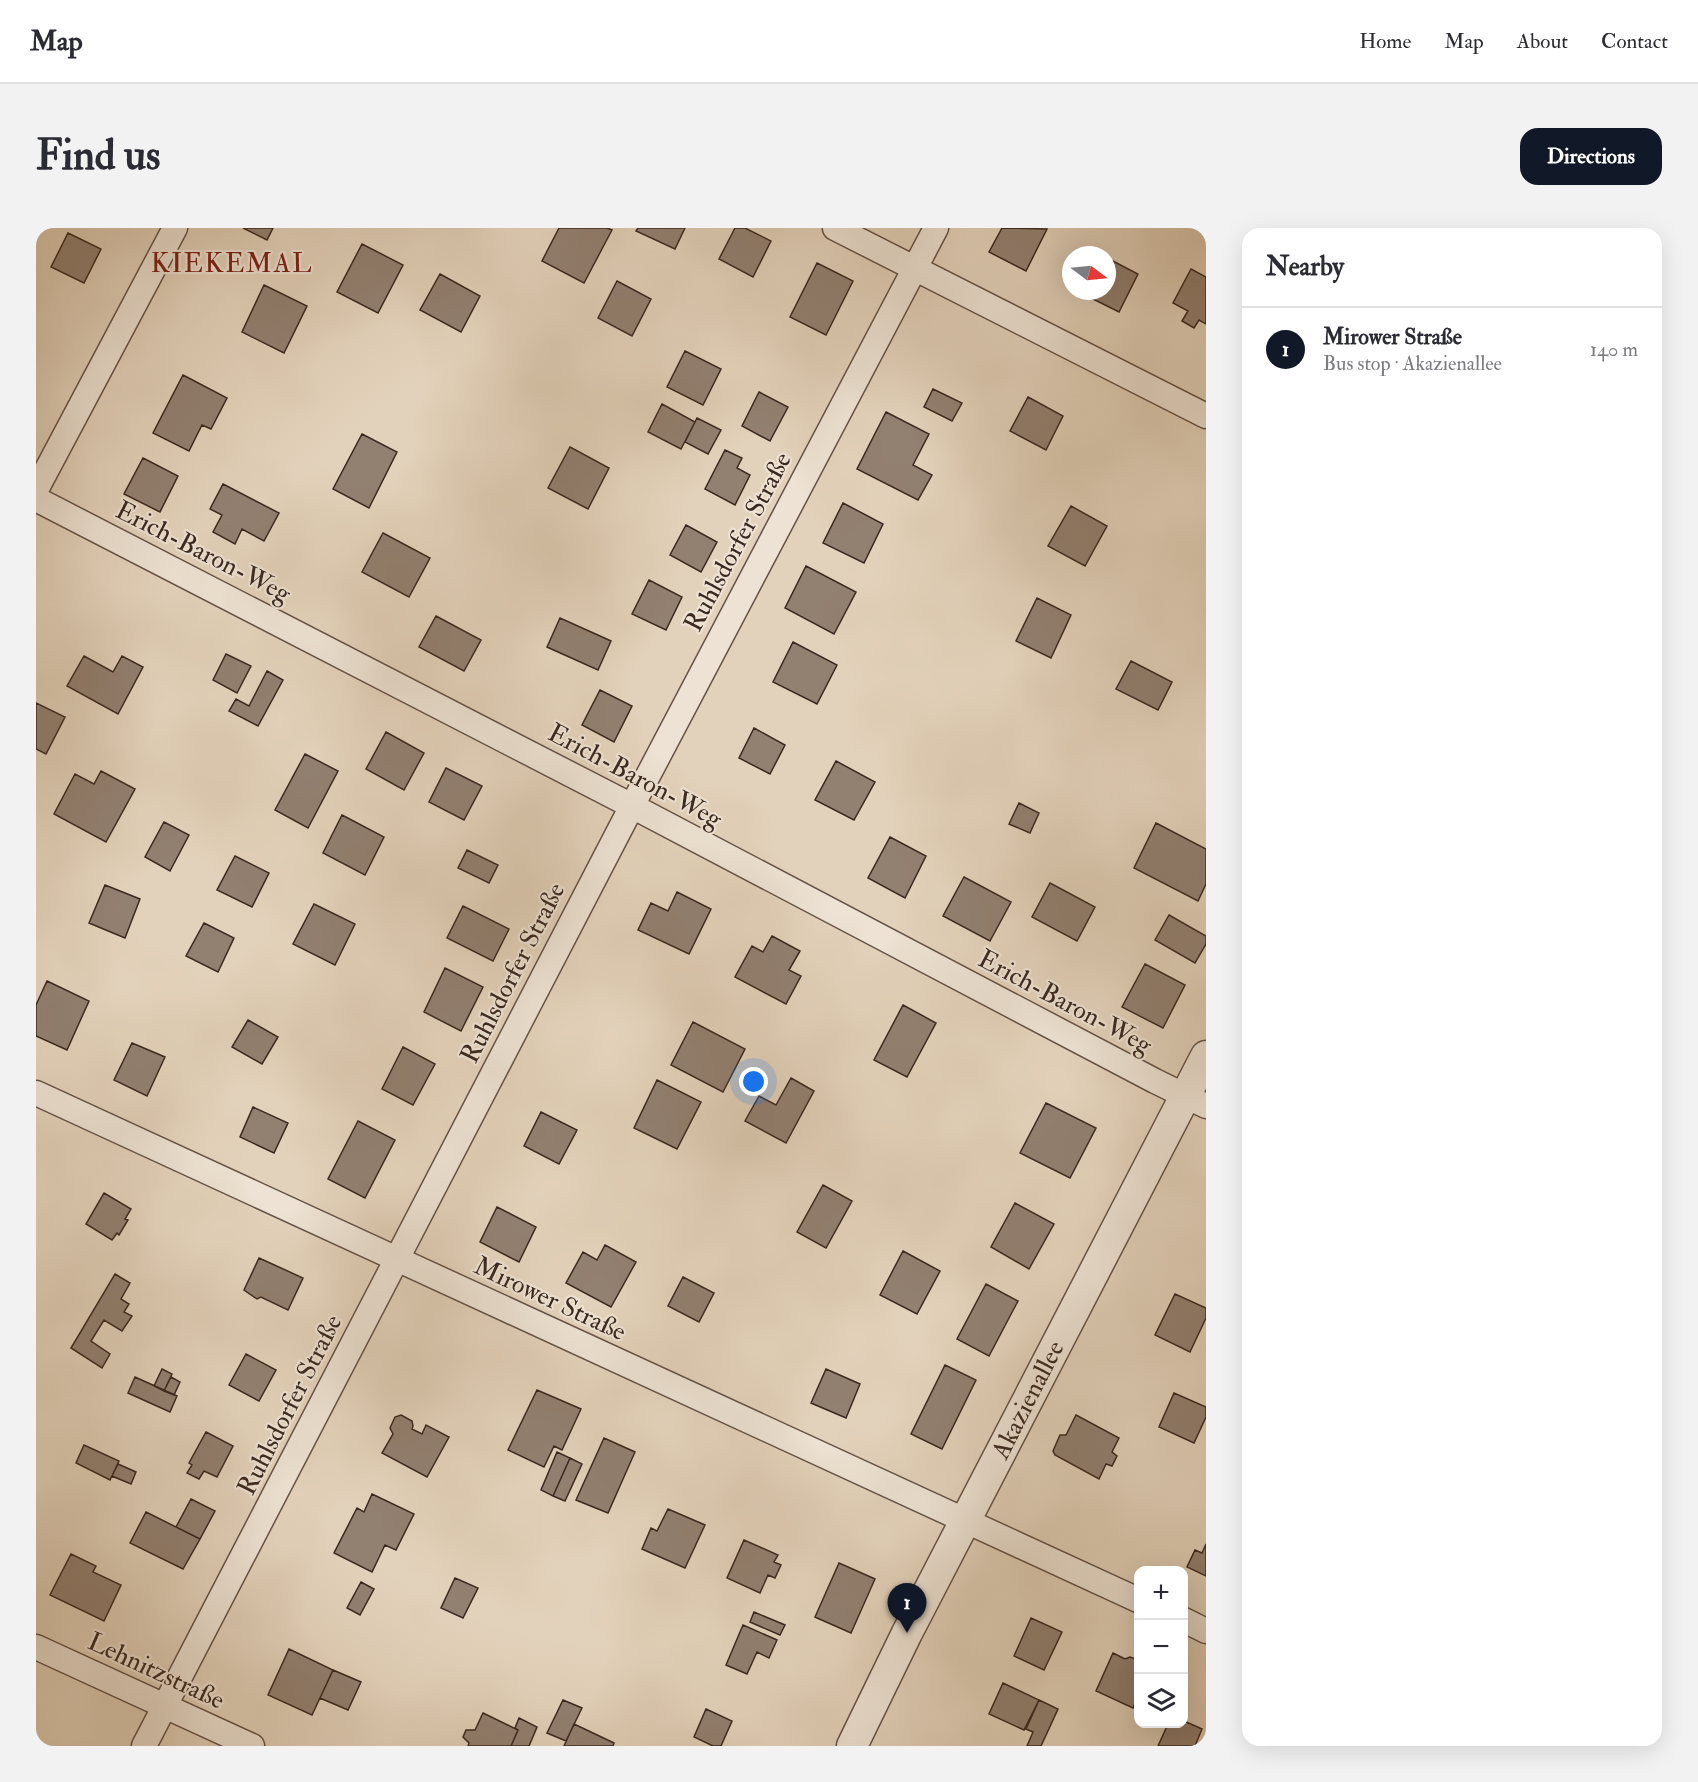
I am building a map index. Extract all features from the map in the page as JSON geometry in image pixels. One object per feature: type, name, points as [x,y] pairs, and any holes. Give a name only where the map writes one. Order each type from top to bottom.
[{"type":"street","points":[[36,490],[175,228]]},
{"type":"street","points":[[835,228],[1206,416]]},
{"type":"street","name":"Ruhlsdorfer Straße","points":[[144,1746],[632,806],[936,228]]},
{"type":"street","name":"Erich-Baron-Weg","points":[[36,499],[632,806],[1196,1101]]},
{"type":"street","name":"Akazienallee","points":[[852,1746],[966,1521],[1196,1101],[1206,1056]]},
{"type":"street","name":"Mirower Straße","points":[[36,1093],[1134,1598]]},
{"type":"street","points":[[1188,1622],[1206,1631]]},
{"type":"street","name":"Lehnitzstraße","points":[[36,1647],[252,1746]]},
{"type":"building","points":[[243,228],[273,228],[267,240]]},
{"type":"building","points":[[559,228],[607,228],[612,230],[584,283],[542,261]]},
{"type":"building","points":[[638,228],[685,228],[675,249],[636,231]]},
{"type":"building","points":[[735,228],[745,228],[771,241],[753,277],[719,259]]},
{"type":"building","points":[[1002,228],[1047,229],[1026,271],[989,252]]},
{"type":"building","points":[[68,233],[101,249],[84,283],[51,267]]},
{"type":"building","points":[[362,244],[403,265],[378,313],[337,292]]},
{"type":"building","points":[[817,263],[853,281],[826,335],[790,317]]},
{"type":"building","points":[[1116,263],[1138,274],[1119,312],[1095,300],[1116,300]]},
{"type":"building","points":[[1191,269],[1206,277],[1206,324],[1199,320],[1194,328],[1182,321],[1188,311],[1173,303]]},
{"type":"building","points":[[440,274],[480,296],[461,332],[420,310]]},
{"type":"building","points":[[617,281],[651,299],[632,336],[598,318]]},
{"type":"building","points":[[264,285],[307,306],[284,353],[242,332]]},
{"type":"building","points":[[685,351],[721,369],[703,405],[667,387]]},
{"type":"building","points":[[183,375],[227,398],[211,429],[202,425],[189,451],[153,433]]},
{"type":"building","points":[[933,389],[962,403],[952,421],[924,407]]},
{"type":"building","points":[[759,392],[788,407],[770,441],[742,426]]},
{"type":"building","points":[[1028,397],[1063,416],[1046,450],[1010,431]]},
{"type":"building","points":[[662,404],[695,422],[681,449],[648,432]]},
{"type":"building","points":[[886,412],[929,434],[913,465],[932,475],[918,500],[857,469]]},
{"type":"building","points":[[697,418],[721,430],[708,454],[685,442]]},
{"type":"building","points":[[362,434],[397,452],[369,508],[333,489]]},
{"type":"building","points":[[570,447],[609,468],[588,509],[548,488]]},
{"type":"building","points":[[725,450],[742,458],[737,468],[750,475],[735,505],[705,489]]},
{"type":"building","points":[[143,458],[178,476],[160,512],[124,494]]},
{"type":"building","points":[[223,484],[279,513],[264,541],[242,529],[235,544],[213,532],[222,515],[210,509]]},
{"type":"building","points":[[843,503],[883,524],[864,563],[823,543]]},
{"type":"building","points":[[1071,506],[1107,526],[1085,566],[1048,546]]},
{"type":"building","points":[[686,525],[717,542],[701,572],[670,555]]},
{"type":"building","points":[[383,533],[430,558],[409,597],[362,572]]},
{"type":"building","points":[[806,566],[856,592],[834,634],[785,608]]},
{"type":"building","points":[[649,580],[682,597],[666,630],[632,614]]},
{"type":"building","points":[[1037,598],[1071,615],[1051,658],[1016,641]]},
{"type":"building","points":[[436,616],[481,640],[464,671],[419,647]]},
{"type":"building","points":[[560,618],[611,641],[598,670],[547,647]]},
{"type":"building","points":[[793,642],[837,665],[817,704],[773,682]]},
{"type":"building","points":[[226,654],[251,666],[237,693],[213,680]]},
{"type":"building","points":[[84,656],[113,672],[122,656],[143,667],[118,714],[67,686]]},
{"type":"building","points":[[1131,661],[1172,682],[1158,710],[1116,689]]},
{"type":"building","points":[[267,671],[283,680],[258,726],[229,711],[236,699],[249,706]]},
{"type":"building","points":[[600,690],[632,706],[614,742],[582,725]]},
{"type":"building","points":[[36,703],[65,717],[46,754],[36,749]]},
{"type":"building","points":[[754,728],[785,745],[770,774],[739,758]]},
{"type":"building","points":[[386,732],[424,753],[404,790],[366,769]]},
{"type":"building","points":[[305,754],[338,771],[308,828],[275,810]]},
{"type":"building","points":[[836,761],[875,782],[854,820],[815,800]]},
{"type":"building","points":[[446,768],[482,786],[464,820],[429,802]]},
{"type":"building","points":[[101,771],[135,789],[106,842],[54,814],[75,774],[94,784]]},
{"type":"building","points":[[1019,803],[1039,813],[1030,833],[1009,824]]},
{"type":"building","points":[[342,815],[384,837],[365,875],[323,853]]},
{"type":"building","points":[[164,822],[189,835],[170,871],[145,857]]},
{"type":"building","points":[[1156,823],[1206,849],[1206,884],[1198,901],[1134,868]]},
{"type":"building","points":[[890,837],[926,856],[905,898],[868,878]]},
{"type":"building","points":[[467,850],[498,865],[489,883],[458,868]]},
{"type":"building","points":[[235,856],[269,873],[252,907],[217,890]]},
{"type":"building","points":[[964,877],[1011,902],[990,941],[943,916]]},
{"type":"building","points":[[1050,883],[1095,907],[1077,941],[1032,917]]},
{"type":"building","points":[[105,885],[140,899],[125,938],[89,923]]},
{"type":"building","points":[[677,892],[711,909],[689,954],[638,930],[651,903],[668,911]]},
{"type":"building","points":[[314,904],[355,924],[335,965],[293,944]]},
{"type":"building","points":[[463,906],[509,929],[493,961],[447,938]]},
{"type":"building","points":[[1169,915],[1206,936],[1206,944],[1195,963],[1155,940]]},
{"type":"building","points":[[204,923],[234,938],[218,972],[186,956]]},
{"type":"building","points":[[772,936],[800,951],[789,970],[801,976],[786,1004],[735,977],[752,946],[763,952]]},
{"type":"building","points":[[1145,964],[1185,985],[1163,1028],[1122,1007]]},
{"type":"building","points":[[445,968],[483,987],[461,1031],[424,1012]]},
{"type":"building","points":[[47,981],[89,1001],[67,1050],[36,1036],[36,1005]]},
{"type":"building","points":[[903,1005],[936,1023],[907,1077],[874,1060]]},
{"type":"building","points":[[248,1020],[278,1037],[262,1064],[232,1047]]},
{"type":"building","points":[[693,1022],[745,1049],[723,1092],[671,1065]]},
{"type":"building","points":[[132,1043],[165,1057],[147,1096],[114,1080]]},
{"type":"building","points":[[403,1047],[435,1064],[413,1105],[382,1089]]},
{"type":"building","points":[[791,1078],[814,1091],[786,1143],[745,1121],[759,1096],[776,1105]]},
{"type":"building","points":[[657,1080],[701,1102],[677,1149],[634,1128]]},
{"type":"building","points":[[1046,1103],[1096,1128],[1070,1178],[1020,1153]]},
{"type":"building","points":[[253,1107],[288,1123],[274,1153],[240,1137]]},
{"type":"building","points":[[541,1112],[577,1130],[559,1164],[524,1146]]},
{"type":"building","points":[[358,1121],[395,1140],[365,1198],[328,1179]]},
{"type":"building","points":[[823,1185],[852,1201],[826,1248],[797,1232]]},
{"type":"building","points":[[104,1193],[131,1209],[125,1219],[128,1220],[119,1235],[117,1233],[112,1240],[86,1224]]},
{"type":"building","points":[[1015,1203],[1054,1224],[1029,1269],[991,1247]]},
{"type":"building","points":[[497,1207],[536,1227],[519,1262],[480,1242]]},
{"type":"building","points":[[605,1245],[636,1262],[611,1307],[566,1283],[583,1252],[597,1260]]},
{"type":"building","points":[[903,1251],[940,1271],[917,1314],[880,1295]]},
{"type":"building","points":[[259,1258],[303,1278],[288,1310],[261,1297],[257,1299],[244,1290]]},
{"type":"building","points":[[115,1274],[130,1283],[121,1299],[129,1304],[124,1312],[132,1316],[122,1331],[104,1320],[91,1341],[110,1354],[102,1368],[71,1348]]},
{"type":"building","points":[[683,1277],[714,1293],[699,1322],[668,1306]]},
{"type":"building","points":[[986,1284],[1018,1301],[989,1356],[957,1339]]},
{"type":"building","points":[[1175,1294],[1206,1308],[1206,1318],[1190,1352],[1155,1335]]},
{"type":"building","points":[[246,1354],[276,1370],[259,1401],[229,1385]]},
{"type":"building","points":[[945,1365],[976,1380],[942,1449],[911,1434]]},
{"type":"building","points":[[162,1369],[172,1374],[164,1391],[154,1386]]},
{"type":"building","points":[[826,1369],[860,1384],[846,1418],[811,1403]]},
{"type":"building","points":[[135,1377],[177,1396],[170,1412],[128,1393]]},
{"type":"building","points":[[171,1377],[180,1382],[174,1395],[164,1391]]},
{"type":"building","points":[[537,1390],[581,1409],[562,1450],[554,1446],[544,1467],[508,1450]]},
{"type":"building","points":[[1174,1393],[1206,1407],[1206,1417],[1194,1443],[1159,1427]]},
{"type":"building","points":[[401,1415],[412,1421],[412,1429],[422,1434],[426,1425],[449,1437],[427,1477],[382,1453],[393,1434],[390,1428],[395,1417]]},
{"type":"building","points":[[1076,1415],[1119,1438],[1112,1452],[1117,1456],[1112,1466],[1106,1464],[1099,1479],[1055,1455],[1053,1451],[1060,1435],[1066,1435]]},
{"type":"building","points":[[206,1432],[233,1446],[217,1477],[204,1471],[199,1479],[187,1473],[192,1465],[189,1463]]},
{"type":"building","points":[[604,1438],[635,1452],[608,1513],[576,1500]]},
{"type":"building","points":[[84,1445],[119,1461],[110,1480],[76,1463]]},
{"type":"building","points":[[557,1452],[570,1458],[553,1496],[541,1490]]},
{"type":"building","points":[[570,1458],[582,1464],[565,1501],[553,1496]]},
{"type":"building","points":[[118,1464],[136,1472],[131,1484],[112,1476]]},
{"type":"building","points":[[372,1494],[414,1514],[396,1550],[385,1545],[372,1572],[334,1553],[357,1508],[364,1512]]},
{"type":"building","points":[[191,1499],[215,1511],[200,1539],[176,1527]]},
{"type":"building","points":[[668,1509],[705,1525],[685,1568],[642,1549],[651,1528],[657,1531]]},
{"type":"building","points":[[146,1512],[200,1539],[183,1569],[130,1543]]},
{"type":"building","points":[[744,1540],[778,1555],[774,1562],[781,1565],[775,1578],[768,1575],[760,1593],[727,1578]]},
{"type":"building","points":[[1206,1544],[1206,1576],[1187,1566],[1195,1550],[1202,1553]]},
{"type":"building","points":[[71,1554],[96,1566],[93,1572],[121,1585],[104,1621],[50,1595]]},
{"type":"building","points":[[839,1563],[875,1579],[851,1633],[815,1617]]},
{"type":"building","points":[[455,1578],[478,1588],[463,1618],[441,1608]]},
{"type":"building","points":[[361,1582],[374,1589],[360,1615],[347,1608]]},
{"type":"building","points":[[754,1612],[785,1625],[780,1635],[750,1622]]},
{"type":"building","points":[[1031,1618],[1062,1632],[1044,1670],[1014,1656]]},
{"type":"building","points":[[743,1625],[777,1640],[769,1658],[757,1652],[747,1674],[726,1665]]},
{"type":"building","points":[[289,1649],[333,1670],[312,1715],[268,1695]]},
{"type":"building","points":[[1113,1653],[1125,1659],[1134,1658],[1133,1708],[1096,1691]]},
{"type":"building","points":[[333,1670],[361,1682],[348,1710],[320,1698]]},
{"type":"building","points":[[1003,1683],[1039,1700],[1024,1730],[989,1714]]},
{"type":"building","points":[[563,1700],[582,1708],[566,1741],[547,1733]]},
{"type":"building","points":[[1039,1700],[1058,1709],[1041,1746],[1027,1746],[1033,1732],[1026,1729]]},
{"type":"building","points":[[706,1709],[732,1721],[721,1746],[713,1746],[694,1737]]},
{"type":"building","points":[[483,1713],[518,1730],[511,1746],[468,1746],[469,1743],[463,1737],[466,1730],[475,1730]]},
{"type":"building","points":[[519,1718],[537,1727],[529,1746],[511,1746],[518,1730],[515,1728]]},
{"type":"building","points":[[1188,1723],[1202,1729],[1195,1746],[1158,1746],[1166,1728],[1188,1728]]},
{"type":"building","points":[[574,1724],[614,1743],[613,1746],[564,1746]]},
{"type":"place","name":"Mirower Straße","points":[[907,1633]]},
{"type":"district","name":"KIEKEMAL","points":[[232,263]]}]
